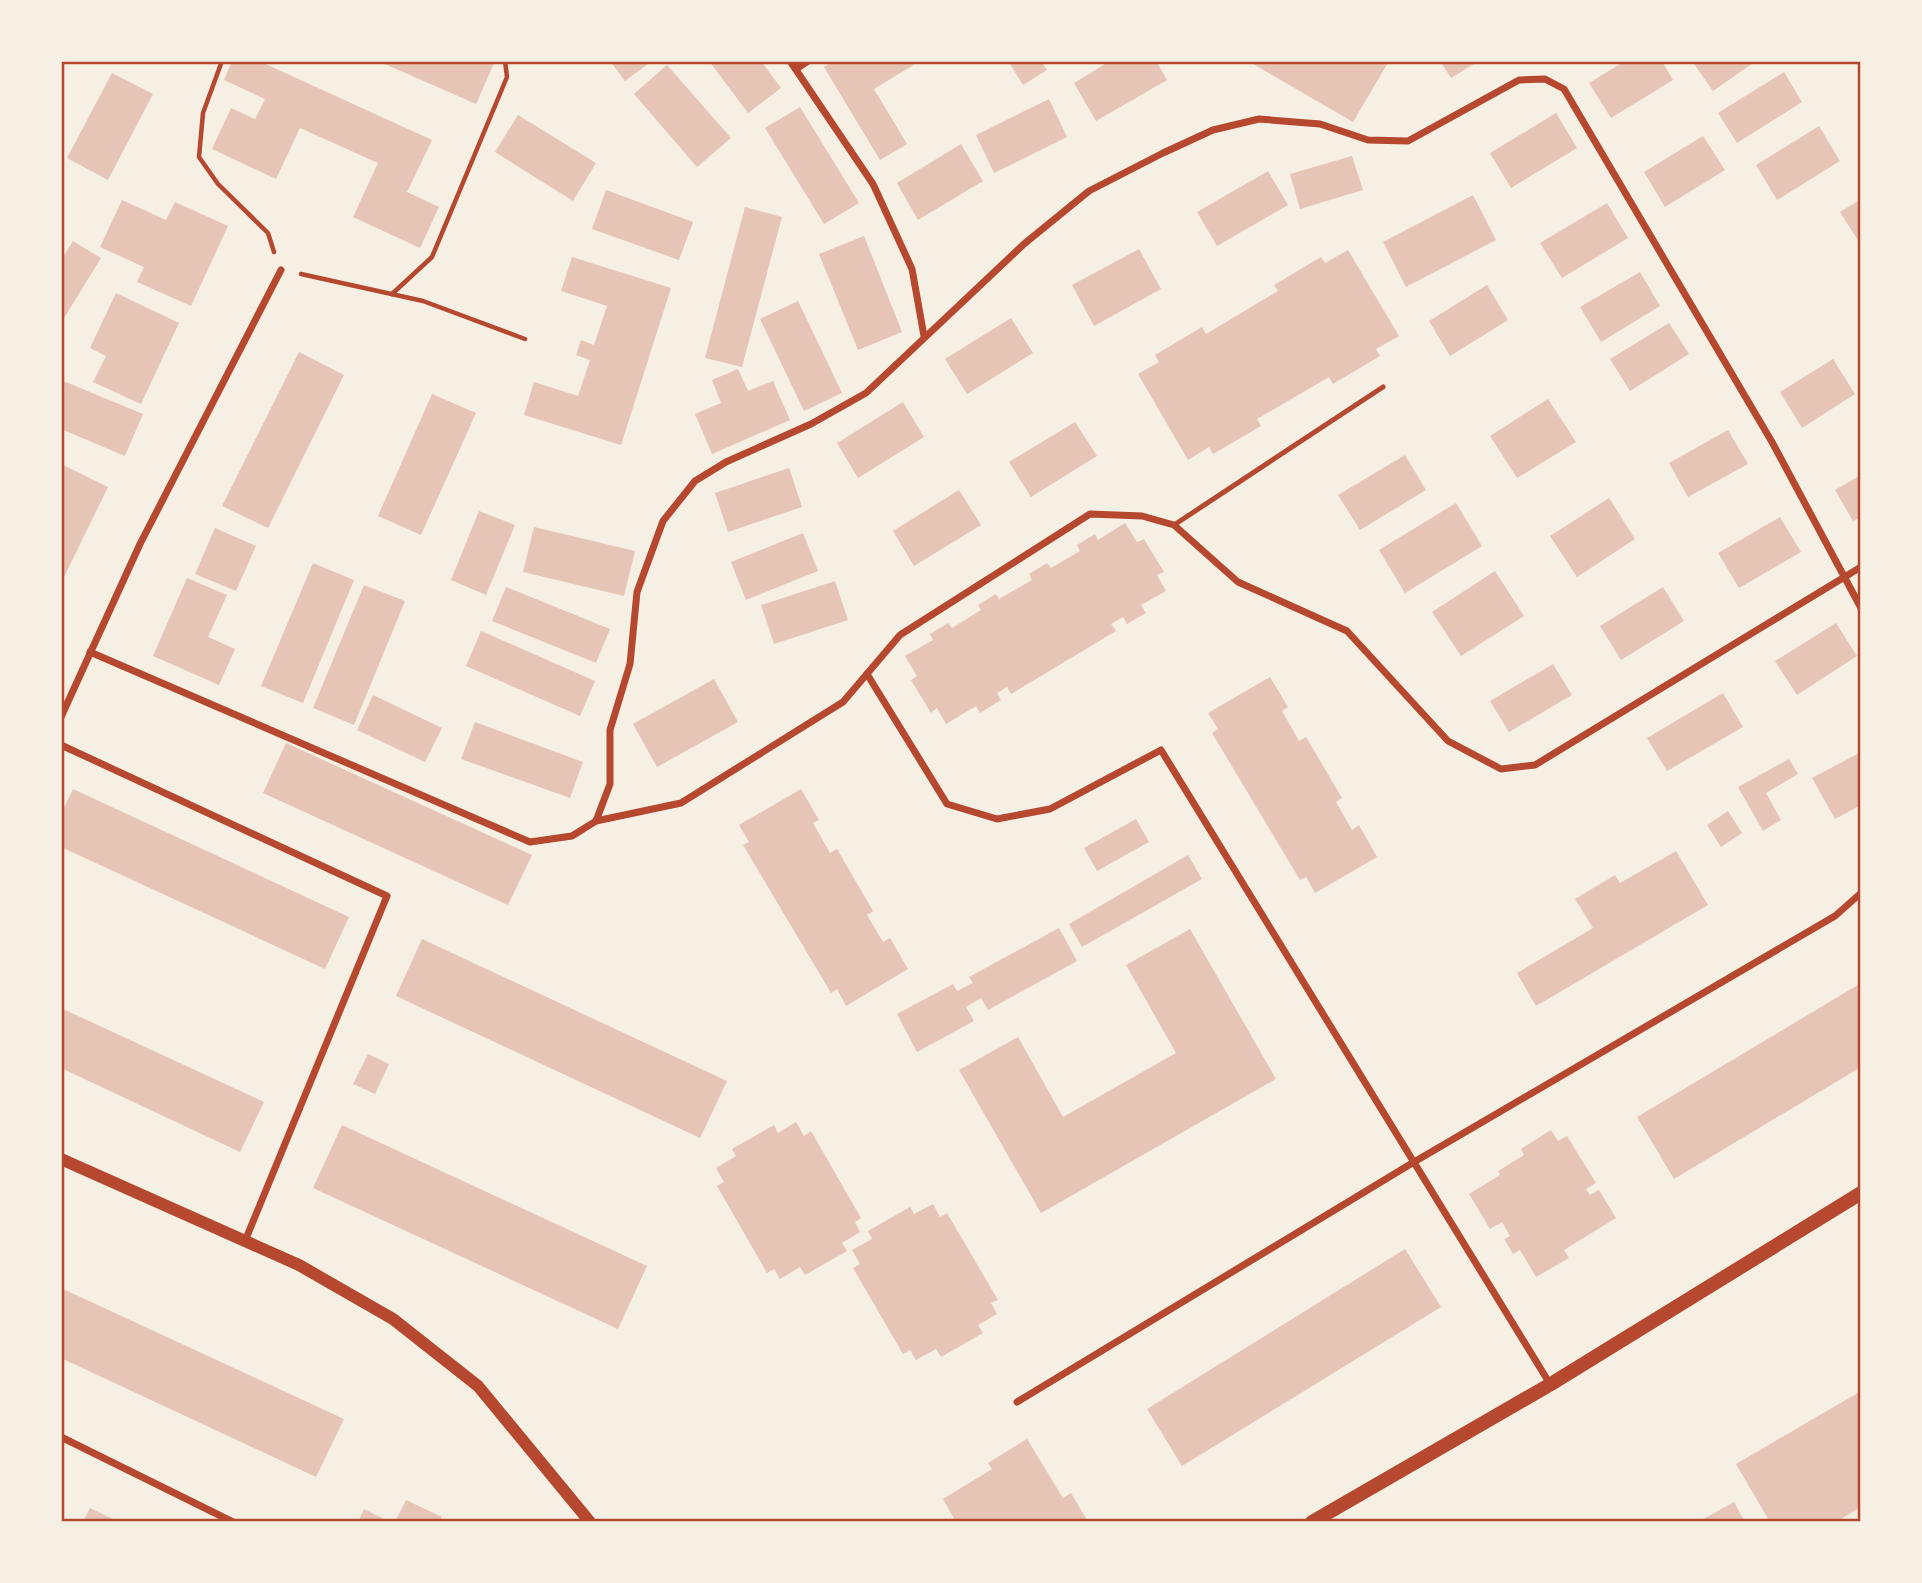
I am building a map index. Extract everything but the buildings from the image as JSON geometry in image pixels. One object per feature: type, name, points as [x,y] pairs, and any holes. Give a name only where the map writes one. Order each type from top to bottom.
[{"type":"main road","points":[[1312,1522],[1551,1384],[1861,1193]]},
{"type":"street","points":[[790,61],[873,184],[912,269],[925,336]]},
{"type":"street","points":[[796,69],[807,61]]},
{"type":"street","points":[[596,821],[610,784],[610,730],[630,664],[637,592],[663,521],[695,481],[726,462],[811,424],[866,393],[1024,244],[1089,191],[1213,130],[1259,119],[1320,124],[1368,140],[1408,141],[1519,80],[1545,79],[1564,89],[1772,442],[1861,608]]},
{"type":"street","points":[[61,717],[140,544],[281,270]]},
{"type":"street","points":[[90,652],[530,842],[572,836],[596,821],[681,803],[843,702],[900,635],[1090,514],[1142,516],[1174,525],[1238,582],[1347,631],[1448,741],[1501,769],[1535,765],[1861,567]]},
{"type":"street","points":[[867,674],[947,804],[997,819],[1050,809],[1161,750],[1551,1384]]},
{"type":"street","points":[[61,745],[387,896],[245,1241]]},
{"type":"street","points":[[1017,1402],[1414,1162],[1835,916],[1861,892]]},
{"type":"street","points":[[61,1159],[299,1265],[393,1319],[478,1386],[590,1522]]},
{"type":"street","points":[[61,1437],[233,1522]]},
{"type":"lane","points":[[1174,525],[1383,387]]},
{"type":"path","points":[[222,61],[203,113],[199,157],[218,184],[268,233],[281,270],[423,301],[525,339]]},
{"type":"path","points":[[392,294],[432,257],[507,77],[505,61]]}]
